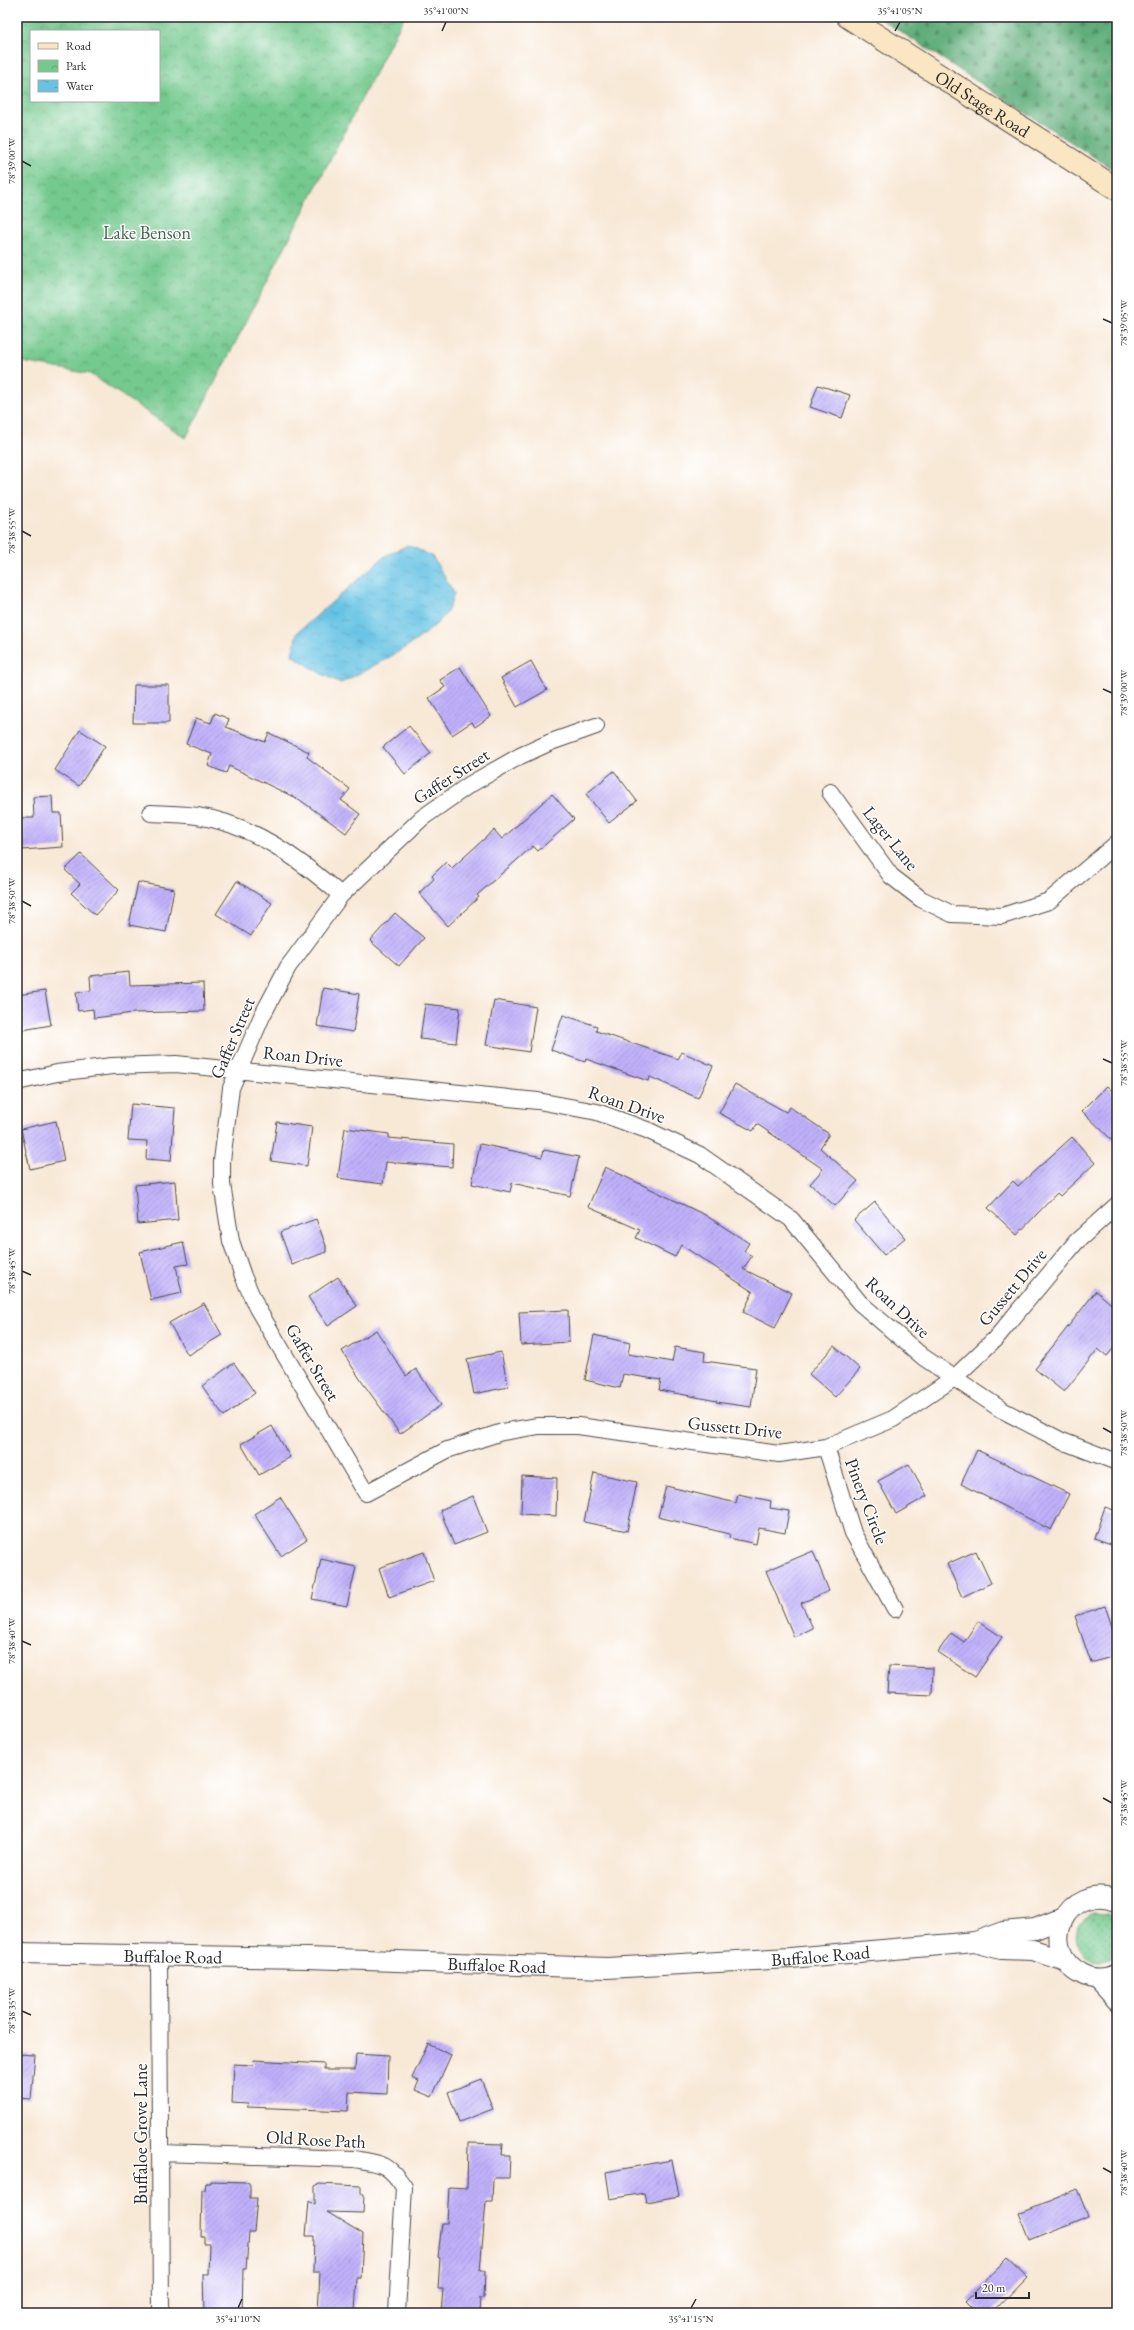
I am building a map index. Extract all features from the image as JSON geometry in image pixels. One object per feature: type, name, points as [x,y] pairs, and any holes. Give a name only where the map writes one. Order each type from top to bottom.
[{"type":"main road","name":"Old Stage Road","points":[[848,17],[1117,190]]},
{"type":"street","name":"Gaffer Street","points":[[366,1493],[257,1308],[243,1276],[231,1241],[223,1192],[222,1161],[231,1088],[262,1016],[288,967],[341,895],[422,818],[469,785],[520,756],[551,742],[596,726]]},
{"type":"street","name":"Lager Lane","points":[[830,792],[891,876],[921,900],[952,914],[1002,916],[1049,901],[1117,844]]},
{"type":"street","points":[[151,813],[198,816],[225,822],[269,840],[341,895]]},
{"type":"street","name":"Roan Drive","points":[[17,1082],[57,1073],[112,1066],[176,1064],[239,1069],[538,1101],[598,1112],[647,1130],[700,1155],[791,1219],[860,1303],[923,1357],[954,1378],[1009,1413],[1062,1441],[1117,1462]]},
{"type":"street","name":"Gussett Drive","points":[[366,1493],[447,1450],[502,1432],[538,1426],[578,1426],[779,1454],[826,1447],[893,1419],[954,1378],[996,1338],[1076,1242],[1117,1205]]},
{"type":"street","name":"Pinery Circle","points":[[826,1447],[854,1533],[895,1610]]},
{"type":"street","points":[[1114,1896],[1095,1896],[1082,1900],[1071,1907],[1063,1918],[1058,1940],[1060,1951],[1066,1962],[1074,1971],[1086,1977],[1098,1979],[1117,1974]]},
{"type":"street","name":"Buffaloe Road","points":[[17,1953],[307,1958],[607,1968],[790,1958],[975,1942],[1003,1932],[1035,1929],[1063,1918]]},
{"type":"street","name":"Buffaloe Road","points":[[975,1942],[1002,1949],[1033,1950],[1066,1962]]},
{"type":"street","name":"Buffaloe Grove Lane","points":[[159,1956],[161,2313]]},
{"type":"street","points":[[1098,1979],[1117,2000]]},
{"type":"street","name":"Old Rose Path","points":[[160,2153],[354,2158],[377,2163],[392,2170],[404,2187],[397,2313]]},
{"type":"green space","name":"Lake Benson","points":[[17,17],[404,17],[186,438],[90,374],[17,361]]},
{"type":"green space","points":[[878,17],[1117,17],[1117,172],[881,19]]},
{"type":"green space","points":[[1094,1913],[1109,1914],[1117,1920],[1117,1954],[1106,1960],[1096,1961],[1087,1956],[1080,1949],[1076,1940],[1077,1930],[1083,1921]]},
{"type":"water","points":[[408,545],[432,556],[454,593],[449,608],[439,621],[414,642],[383,661],[341,683],[320,673],[292,655],[297,633],[385,556]]},
{"type":"building","points":[[818,385],[850,395],[842,418],[810,407]]},
{"type":"building","points":[[531,661],[547,690],[517,707],[501,678]]},
{"type":"building","points":[[460,667],[491,716],[475,727],[472,722],[452,735],[429,698],[445,687],[440,680]]},
{"type":"building","points":[[134,685],[169,685],[169,723],[133,723]]},
{"type":"building","points":[[215,713],[229,719],[226,727],[265,742],[269,733],[309,752],[307,757],[350,789],[341,800],[360,814],[346,833],[300,800],[229,766],[226,773],[208,766],[212,754],[186,744],[196,718],[211,723]]},
{"type":"building","points":[[409,726],[431,753],[405,774],[383,747]]},
{"type":"building","points":[[80,730],[105,746],[79,786],[55,770]]},
{"type":"building","points":[[614,771],[637,801],[609,823],[586,794]]},
{"type":"building","points":[[552,794],[574,819],[538,851],[533,846],[477,895],[479,897],[448,926],[419,893],[434,879],[432,876],[446,862],[452,868],[494,830],[502,839]]},
{"type":"building","points":[[52,796],[53,813],[61,813],[63,847],[22,850],[21,818],[34,818],[33,797]]},
{"type":"building","points":[[81,854],[119,890],[95,915],[71,893],[80,884],[65,870]]},
{"type":"building","points":[[237,881],[272,903],[251,936],[216,914]]},
{"type":"building","points":[[138,882],[174,889],[166,932],[129,925]]},
{"type":"building","points":[[395,913],[424,938],[399,966],[370,941]]},
{"type":"building","points":[[129,972],[130,985],[203,983],[204,1011],[133,1013],[94,1018],[93,1009],[78,1011],[76,992],[91,991],[90,976]]},
{"type":"building","points":[[323,988],[359,994],[353,1032],[317,1026]]},
{"type":"building","points":[[45,991],[51,1025],[17,1031],[17,995]]},
{"type":"building","points":[[494,1000],[536,1007],[529,1052],[486,1045]]},
{"type":"building","points":[[425,1004],[460,1008],[456,1043],[420,1039]]},
{"type":"building","points":[[563,1015],[597,1026],[596,1031],[678,1059],[682,1052],[713,1066],[698,1098],[650,1077],[648,1081],[586,1059],[585,1062],[551,1050]]},
{"type":"building","points":[[735,1084],[786,1112],[790,1107],[829,1134],[820,1148],[858,1181],[835,1206],[810,1184],[823,1169],[757,1124],[753,1131],[719,1113]]},
{"type":"building","points":[[1107,1086],[1117,1096],[1117,1145],[1082,1111]]},
{"type":"building","points":[[131,1104],[175,1108],[171,1161],[146,1159],[147,1141],[128,1140]]},
{"type":"building","points":[[56,1121],[64,1161],[30,1169],[21,1129]]},
{"type":"building","points":[[277,1122],[312,1127],[307,1166],[271,1161]]},
{"type":"building","points":[[345,1128],[389,1134],[389,1138],[453,1144],[452,1167],[386,1162],[383,1184],[338,1178]]},
{"type":"building","points":[[1072,1137],[1095,1163],[1060,1196],[1057,1193],[1017,1235],[988,1208],[1013,1181],[1018,1186]]},
{"type":"building","points":[[480,1144],[542,1157],[544,1150],[579,1157],[570,1196],[512,1183],[510,1192],[472,1184]]},
{"type":"building","points":[[605,1167],[705,1215],[749,1243],[744,1251],[752,1256],[743,1269],[792,1293],[775,1328],[743,1312],[753,1292],[681,1245],[675,1257],[636,1238],[640,1230],[588,1207]]},
{"type":"building","points":[[175,1181],[178,1220],[138,1224],[135,1185]]},
{"type":"building","points":[[875,1202],[905,1238],[884,1255],[854,1220]]},
{"type":"building","points":[[316,1219],[326,1246],[326,1252],[292,1265],[280,1232]]},
{"type":"building","points":[[183,1242],[188,1264],[176,1266],[182,1293],[151,1300],[140,1252]]},
{"type":"building","points":[[338,1277],[357,1306],[328,1326],[308,1297]]},
{"type":"building","points":[[1096,1291],[1117,1309],[1117,1344],[1107,1356],[1098,1349],[1064,1392],[1035,1369]]},
{"type":"building","points":[[204,1303],[222,1335],[188,1355],[169,1323]]},
{"type":"building","points":[[568,1310],[569,1342],[521,1345],[519,1312]]},
{"type":"building","points":[[376,1330],[406,1376],[416,1369],[441,1405],[400,1434],[362,1382],[342,1351]]},
{"type":"building","points":[[594,1335],[630,1343],[628,1354],[672,1362],[675,1347],[705,1352],[704,1361],[756,1368],[751,1407],[716,1402],[717,1401],[659,1390],[661,1380],[623,1374],[620,1388],[585,1380]]},
{"type":"building","points":[[834,1346],[860,1369],[835,1397],[809,1374]]},
{"type":"building","points":[[501,1352],[508,1387],[474,1394],[467,1359]]},
{"type":"building","points":[[234,1363],[255,1393],[224,1416],[202,1386]]},
{"type":"building","points":[[272,1426],[290,1457],[259,1475],[241,1444]]},
{"type":"building","points":[[977,1450],[1069,1494],[1051,1530],[961,1484]]},
{"type":"building","points":[[909,1464],[927,1496],[896,1514],[878,1481]]},
{"type":"building","points":[[594,1473],[637,1482],[627,1531],[584,1522]]},
{"type":"building","points":[[522,1476],[557,1478],[556,1516],[521,1514]]},
{"type":"building","points":[[666,1486],[736,1503],[738,1494],[771,1501],[770,1508],[789,1511],[785,1533],[759,1528],[756,1544],[729,1538],[730,1534],[658,1517]]},
{"type":"building","points":[[473,1496],[487,1532],[454,1545],[440,1510]]},
{"type":"building","points":[[280,1497],[307,1539],[281,1556],[254,1514]]},
{"type":"building","points":[[1105,1507],[1117,1511],[1117,1546],[1094,1538]]},
{"type":"building","points":[[813,1551],[829,1591],[801,1603],[813,1628],[794,1637],[766,1571]]},
{"type":"building","points":[[976,1551],[991,1583],[962,1597],[947,1564]]},
{"type":"building","points":[[424,1552],[434,1581],[389,1597],[379,1568]]},
{"type":"building","points":[[321,1559],[356,1567],[347,1606],[312,1599]]},
{"type":"building","points":[[1105,1606],[1117,1641],[1117,1655],[1091,1663],[1075,1616]]},
{"type":"building","points":[[978,1621],[1002,1637],[975,1677],[938,1652],[951,1633],[964,1642]]},
{"type":"building","points":[[889,1666],[933,1668],[932,1695],[887,1693]]},
{"type":"building","points":[[428,2044],[451,2055],[432,2097],[415,2090],[419,2081],[412,2078]]},
{"type":"building","points":[[17,2054],[35,2055],[31,2099],[17,2098]]},
{"type":"building","points":[[356,2054],[388,2056],[387,2094],[349,2092],[348,2111],[247,2107],[248,2104],[232,2103],[234,2064],[253,2065],[254,2060],[324,2064],[324,2070],[355,2070]]},
{"type":"building","points":[[481,2079],[493,2109],[459,2122],[448,2092]]},
{"type":"building","points":[[468,2143],[503,2144],[502,2155],[510,2155],[509,2178],[493,2178],[492,2201],[486,2201],[480,2271],[485,2271],[484,2298],[480,2298],[479,2313],[441,2313],[443,2289],[438,2289],[440,2258],[438,2257],[442,2223],[447,2223],[449,2187],[467,2188]]},
{"type":"building","points":[[672,2160],[679,2196],[646,2202],[644,2193],[610,2199],[606,2172]]},
{"type":"building","points":[[210,2181],[248,2182],[250,2185],[250,2198],[257,2198],[254,2232],[249,2232],[246,2269],[243,2269],[242,2313],[204,2313],[203,2274],[208,2274],[209,2244],[204,2244],[204,2237],[201,2237],[202,2190],[205,2190],[206,2183],[210,2183]]},
{"type":"building","points":[[319,2184],[361,2186],[361,2194],[364,2194],[363,2213],[327,2212],[363,2234],[361,2278],[357,2278],[355,2313],[318,2313],[320,2272],[313,2272],[314,2236],[306,2236],[309,2200],[315,2204],[315,2186]]},
{"type":"building","points":[[1077,2189],[1088,2216],[1030,2240],[1019,2213]]},
{"type":"building","points":[[1008,2258],[1027,2276],[991,2313],[980,2313],[967,2300]]}]
